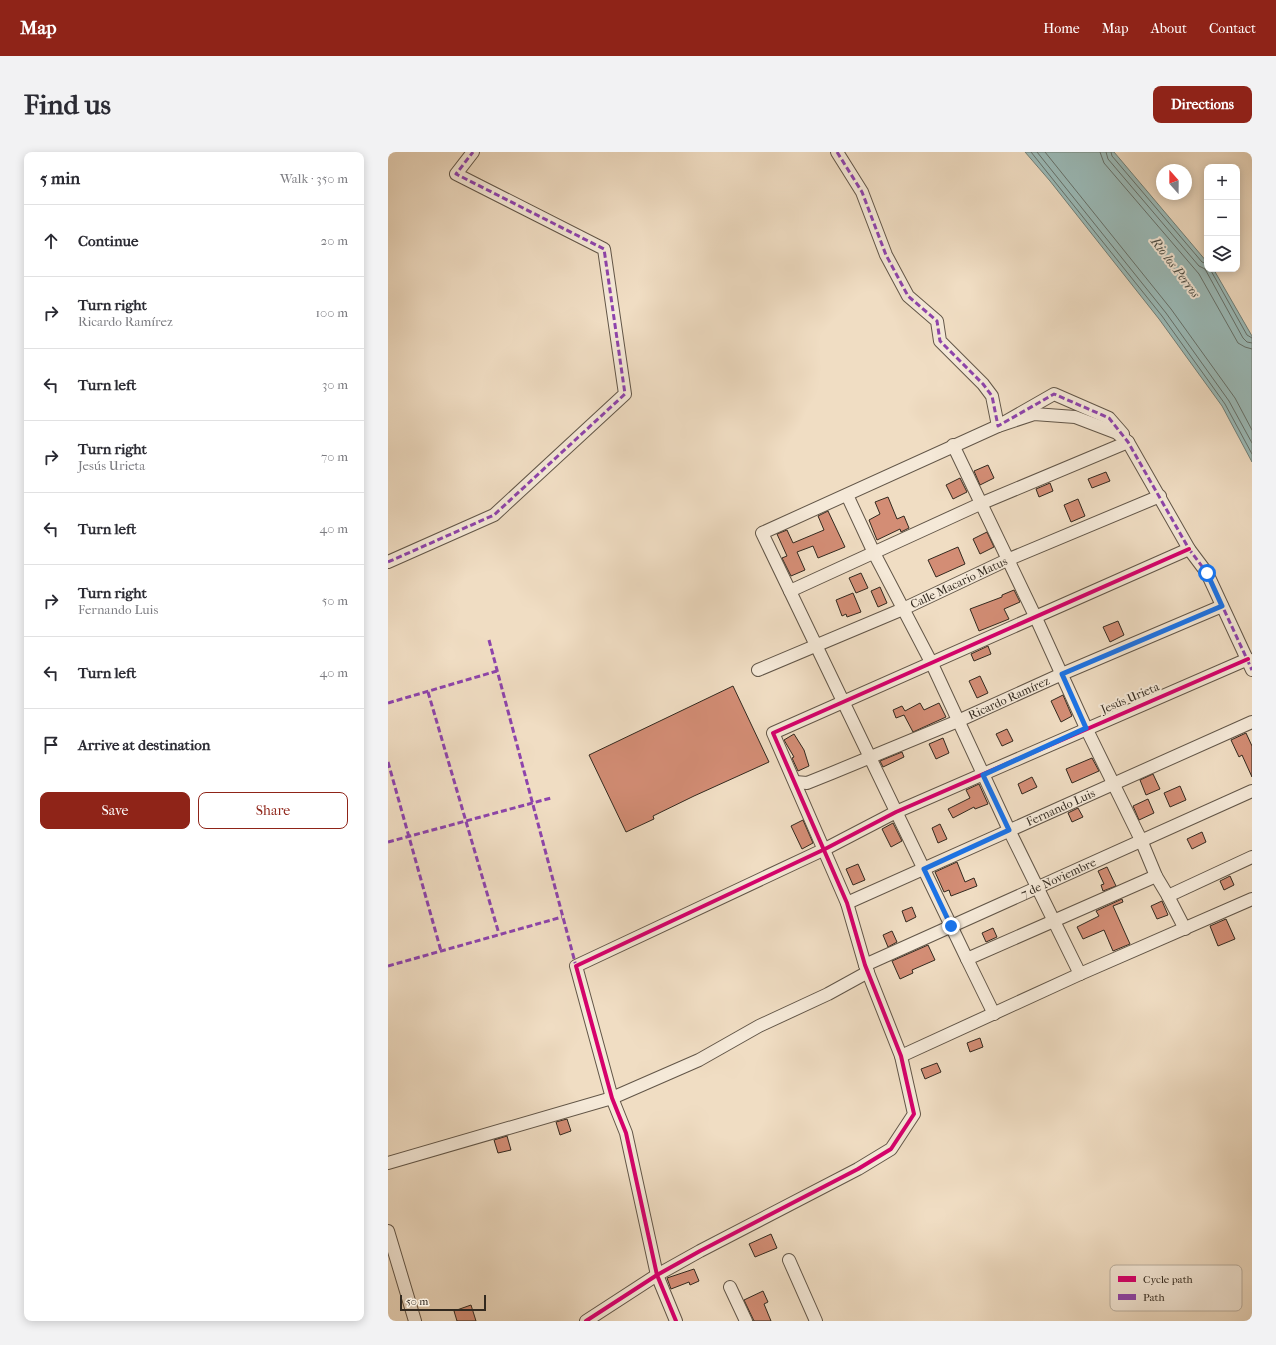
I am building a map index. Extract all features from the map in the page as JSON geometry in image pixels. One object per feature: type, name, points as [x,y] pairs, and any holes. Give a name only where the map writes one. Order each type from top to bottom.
[{"type":"street","points":[[388,562],[494,515],[625,394],[604,249],[456,174],[473,152]]},
{"type":"street","points":[[837,152],[862,192],[886,255],[908,296],[937,321],[940,341],[983,384],[992,396],[998,426]]},
{"type":"street","points":[[998,426],[1054,394],[1110,418],[1128,442],[1189,549],[1207,573],[1250,664]]},
{"type":"street","points":[[994,1014],[762,533],[953,445],[998,426],[1034,414],[1075,417],[1117,433],[1128,442]]},
{"type":"street","points":[[790,591],[874,554],[980,504],[1128,442]]},
{"type":"street","points":[[953,445],[1036,618],[1086,728],[1115,784],[1156,876],[1185,929]]},
{"type":"street","points":[[847,495],[874,554],[932,664],[1009,830],[1080,974]]},
{"type":"street","name":"Calle Macario Matus","points":[[758,670],[903,609],[1007,560],[1160,496]]},
{"type":"street","points":[[586,1321],[700,1251],[858,1169],[891,1149],[914,1114],[901,1056],[867,969],[847,903],[825,849],[773,733],[843,701],[1036,618],[1189,549]]},
{"type":"street","name":"Ricardo Ramírez","points":[[795,782],[807,784],[958,721],[1062,674],[1222,606]]},
{"type":"street","name":"Jesús Urieta","points":[[612,1098],[576,966],[825,849],[896,812],[983,775],[1086,728],[1250,664]]},
{"type":"street","name":"Fernando Luis","points":[[847,903],[1252,722]]},
{"type":"street","name":"7 de Noviembre","points":[[388,1163],[612,1098],[699,1060],[759,1026],[951,926],[1252,790]]},
{"type":"street","points":[[1168,896],[1252,857]]},
{"type":"street","points":[[967,958],[1156,876]]},
{"type":"street","points":[[901,1056],[1080,974],[1252,899]]},
{"type":"street","points":[[612,1098],[626,1133],[657,1276],[676,1321]]},
{"type":"street","points":[[388,1231],[415,1321]]},
{"type":"street","points":[[789,1260],[816,1321]]},
{"type":"street","points":[[730,1287],[746,1321]]},
{"type":"water","name":"Rio los Perros","points":[[1025,152],[1114,152],[1204,258],[1204,272],[1215,272],[1252,336],[1252,462],[1222,406],[1159,319],[1050,181]]},
{"type":"building","points":[[988,465],[994,478],[980,485],[974,471]]},
{"type":"building","points":[[1106,472],[1110,481],[1092,488],[1088,479]]},
{"type":"building","points":[[960,478],[967,492],[953,499],[946,485]]},
{"type":"building","points":[[1050,483],[1053,491],[1039,497],[1036,489]]},
{"type":"building","points":[[888,497],[897,519],[904,516],[909,528],[901,532],[900,529],[877,540],[869,520],[880,514],[875,502]]},
{"type":"building","points":[[1078,499],[1085,516],[1071,522],[1064,505]]},
{"type":"building","points":[[828,511],[845,547],[818,558],[813,546],[797,552],[805,570],[791,576],[782,558],[787,556],[777,534],[787,530],[793,543],[824,530],[818,516]]},
{"type":"building","points":[[987,532],[994,547],[980,554],[973,539]]},
{"type":"building","points":[[958,547],[965,564],[936,577],[928,560]]},
{"type":"building","points":[[861,573],[868,588],[856,593],[849,578]]},
{"type":"building","points":[[880,587],[887,603],[878,607],[871,591]]},
{"type":"building","points":[[1014,590],[1020,602],[1004,609],[1009,619],[979,631],[970,609],[1002,597],[1002,595]]},
{"type":"building","points":[[853,593],[861,612],[847,617],[846,614],[842,616],[836,600]]},
{"type":"building","points":[[1118,621],[1124,635],[1110,642],[1103,627]]},
{"type":"building","points":[[988,646],[991,654],[974,661],[971,654]]},
{"type":"building","points":[[980,676],[988,693],[977,698],[969,681]]},
{"type":"building","points":[[733,686],[769,762],[653,816],[654,819],[626,832],[589,755]]},
{"type":"building","points":[[1063,695],[1072,716],[1061,722],[1051,701]]},
{"type":"building","points":[[920,703],[924,710],[939,703],[946,717],[913,732],[904,715],[896,718],[893,710],[902,706],[905,711]]},
{"type":"building","points":[[1007,729],[1013,741],[1002,746],[996,734]]},
{"type":"building","points":[[1246,733],[1252,746],[1252,777],[1242,755],[1239,757],[1231,740]]},
{"type":"building","points":[[794,734],[804,750],[809,766],[798,771],[792,758],[794,757],[784,740]]},
{"type":"building","points":[[943,738],[949,753],[936,759],[929,744]]},
{"type":"building","points":[[902,752],[904,757],[883,767],[880,761]]},
{"type":"building","points":[[1092,758],[1099,771],[1072,783],[1066,769]]},
{"type":"building","points":[[1153,774],[1160,789],[1146,795],[1140,780]]},
{"type":"building","points":[[1032,777],[1037,787],[1022,794],[1018,784]]},
{"type":"building","points":[[979,784],[988,804],[975,809],[974,807],[953,818],[948,809],[970,798],[966,790]]},
{"type":"building","points":[[1180,786],[1186,800],[1170,807],[1164,793]]},
{"type":"building","points":[[1148,799],[1154,813],[1139,820],[1133,806]]},
{"type":"building","points":[[1078,808],[1083,817],[1072,822],[1068,813]]},
{"type":"building","points":[[803,820],[813,843],[802,849],[791,826]]},
{"type":"building","points":[[893,823],[902,841],[891,847],[882,829]]},
{"type":"building","points":[[940,824],[947,839],[938,843],[932,828]]},
{"type":"building","points":[[1202,832],[1206,842],[1192,849],[1187,839]]},
{"type":"building","points":[[957,862],[965,882],[974,878],[977,886],[951,896],[949,890],[944,892],[935,872]]},
{"type":"building","points":[[858,864],[865,880],[853,885],[846,869]]},
{"type":"building","points":[[1107,867],[1116,886],[1103,891],[1101,885],[1104,884],[1098,871]]},
{"type":"building","points":[[1230,876],[1234,885],[1224,890],[1220,881]]},
{"type":"building","points":[[1122,899],[1123,902],[1113,906],[1130,944],[1113,951],[1104,930],[1083,939],[1077,927],[1099,916],[1096,911]]},
{"type":"building","points":[[1162,901],[1168,915],[1157,919],[1151,906]]},
{"type":"building","points":[[912,907],[916,917],[906,922],[902,911]]},
{"type":"building","points":[[1226,919],[1235,939],[1218,946],[1210,926]]},
{"type":"building","points":[[993,928],[997,937],[986,942],[982,933]]},
{"type":"building","points":[[892,931],[897,942],[888,947],[883,935]]},
{"type":"building","points":[[928,945],[935,960],[912,970],[913,973],[900,979],[892,961]]},
{"type":"building","points":[[980,1038],[983,1047],[970,1052],[967,1043]]},
{"type":"building","points":[[937,1063],[941,1072],[925,1079],[921,1069]]},
{"type":"building","points":[[567,1119],[571,1131],[560,1135],[556,1122]]},
{"type":"building","points":[[507,1136],[511,1150],[498,1153],[494,1140]]},
{"type":"building","points":[[771,1234],[777,1248],[755,1257],[749,1244]]},
{"type":"building","points":[[694,1269],[699,1281],[690,1285],[689,1282],[671,1289],[667,1278]]},
{"type":"building","points":[[763,1291],[768,1302],[764,1304],[771,1321],[754,1321],[744,1300]]},
{"type":"building","points":[[471,1305],[476,1321],[457,1321],[454,1311]]},
{"type":"marked path","points":[[388,562],[494,515],[625,394],[604,249],[456,174],[473,152]]},
{"type":"marked path","points":[[837,152],[862,192],[886,255],[908,296],[937,321],[940,341],[983,384],[992,396],[998,426],[1054,394],[1109,418],[1128,442],[1189,549],[1207,573],[1252,670]]},
{"type":"marked path","points":[[489,640],[576,966]]},
{"type":"marked path","points":[[388,703],[497,671]]},
{"type":"marked path","points":[[428,692],[499,934]]},
{"type":"marked path","points":[[388,762],[441,951]]},
{"type":"marked path","points":[[388,842],[551,798]]},
{"type":"marked path","points":[[388,966],[562,917]]},
{"type":"cycle path","points":[[586,1321],[657,1275],[858,1169],[891,1149],[914,1114],[901,1056],[865,965],[847,903],[773,733],[1189,549]]},
{"type":"cycle path","points":[[676,1321],[657,1275],[626,1133],[612,1098],[576,966],[825,849],[896,812],[1248,659]]},
{"type":"route","points":[[951,926],[924,869],[1009,830],[983,775],[1086,728],[1062,674],[1222,606],[1207,573]]}]
